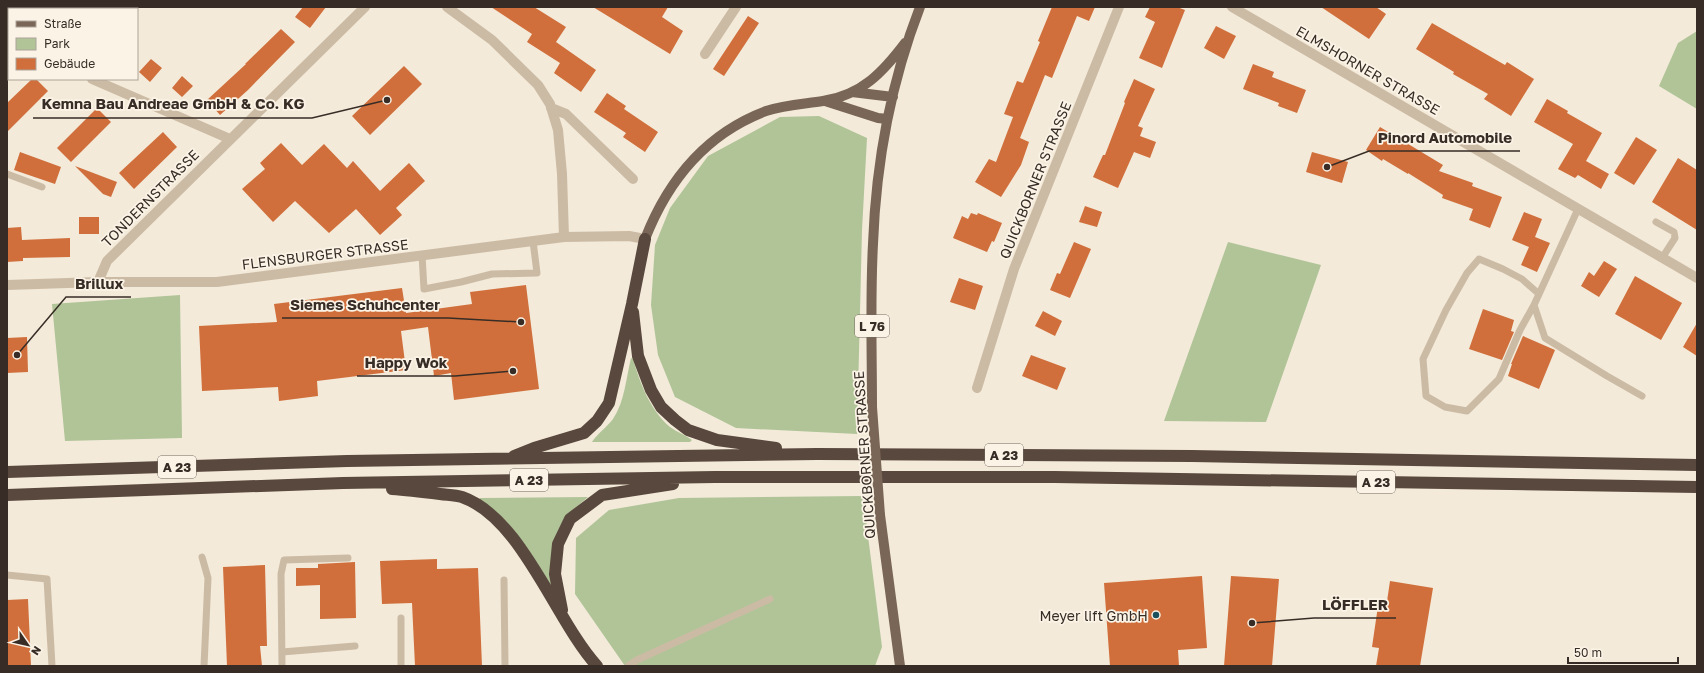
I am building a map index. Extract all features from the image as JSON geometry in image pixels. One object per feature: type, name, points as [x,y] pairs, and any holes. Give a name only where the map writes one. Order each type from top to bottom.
[{"type":"highway","points":[[508,459],[534,448],[584,433],[597,421],[609,403],[632,304],[645,239]]},
{"type":"highway","points":[[632,304],[638,356],[651,390],[661,407],[675,420],[688,430],[717,440],[817,454]]},
{"type":"highway","name":"A 23","points":[[7,472],[347,461],[817,454],[1192,456],[1697,465]]},
{"type":"highway","points":[[564,619],[555,574],[558,544],[570,519],[602,496],[715,477]]},
{"type":"highway","name":"A 23","points":[[7,495],[343,483],[715,477],[1055,477],[1697,487]]},
{"type":"highway","points":[[343,483],[461,496],[478,505],[494,518],[512,537],[574,636],[597,666]]},
{"type":"main road","name":"QUICKBORNER STRASSE","points":[[900,666],[880,515],[872,407],[873,244],[877,186],[887,119],[909,37],[920,7]]},
{"type":"main road","points":[[645,239],[652,220],[669,190],[680,174],[704,147],[737,124],[767,111],[796,104],[825,100],[852,92],[881,72],[909,37]]},
{"type":"main road","points":[[852,92],[893,97]]},
{"type":"main road","points":[[825,100],[878,118],[887,119]]},
{"type":"street","name":"TONDERNSTRASSE","points":[[98,282],[107,261],[365,7]]},
{"type":"street","points":[[447,7],[498,46],[538,85],[551,108],[558,130],[562,174],[564,237]]},
{"type":"street","points":[[705,54],[736,7]]},
{"type":"street","name":"QUICKBORNER STRASSE","points":[[977,388],[1014,269],[1119,7]]},
{"type":"street","name":"ELMSHORNER STRASSE","points":[[1232,7],[1697,278]]},
{"type":"street","points":[[94,80],[230,139]]},
{"type":"street","points":[[551,108],[566,114],[633,179]]},
{"type":"street","name":"FLENSBURGER STRASSE","points":[[7,285],[98,282],[217,282],[564,237],[629,236],[645,239]]},
{"type":"lane","points":[[7,174],[42,187]]},
{"type":"lane","points":[[1539,294],[1522,279],[1479,259],[1467,273],[1422,359],[1426,396],[1445,407],[1467,412],[1499,379],[1520,330],[1534,305],[1578,209]]},
{"type":"lane","points":[[1656,222],[1674,232],[1675,238],[1662,258]]},
{"type":"lane","points":[[422,255],[424,289],[492,274],[537,273],[533,241]]},
{"type":"lane","points":[[1534,305],[1545,338],[1642,396]]},
{"type":"lane","points":[[202,557],[208,578],[204,666]]},
{"type":"lane","points":[[282,666],[282,574],[284,560],[348,558]]},
{"type":"lane","points":[[7,575],[47,579],[52,666]]},
{"type":"lane","points":[[504,580],[505,666]]},
{"type":"lane","points":[[628,666],[637,660],[770,599]]},
{"type":"lane","points":[[401,618],[401,666]]},
{"type":"lane","points":[[282,652],[355,646]]},
{"type":"green space","points":[[1697,31],[1697,109],[1659,86],[1678,43]]},
{"type":"green space","points":[[819,116],[867,138],[862,230],[857,434],[736,428],[675,397],[658,355],[651,305],[655,245],[670,208],[708,156],[780,117]]},
{"type":"green space","points":[[1228,242],[1321,265],[1266,422],[1164,421]]},
{"type":"green space","points":[[180,295],[182,438],[65,441],[52,304]]},
{"type":"green space","points":[[631,358],[633,359],[647,396],[657,413],[670,427],[692,440],[690,442],[592,442],[611,422],[617,412],[623,397]]},
{"type":"green space","points":[[863,496],[882,647],[875,666],[625,666],[575,594],[576,538],[609,510],[679,498]]},
{"type":"green space","points":[[588,497],[567,516],[553,589],[522,540],[513,529],[492,509],[480,501],[480,498]]},
{"type":"building","points":[[303,7],[326,7],[310,28],[295,17]]},
{"type":"building","points":[[491,7],[534,7],[566,27],[556,42],[596,70],[581,92],[554,73],[560,63],[527,42],[532,34]]},
{"type":"building","points":[[593,7],[668,7],[662,17],[683,31],[670,54]]},
{"type":"building","points":[[1052,7],[1095,7],[1089,21],[1077,16],[1052,78],[1045,75],[1020,138],[1029,142],[1021,165],[1001,197],[975,182],[989,159],[996,162],[1013,117],[1004,114],[1017,81],[1023,83],[1040,42],[1038,41]]},
{"type":"building","points":[[1150,7],[1177,7],[1185,10],[1162,68],[1139,58],[1155,22],[1145,17]]},
{"type":"building","points":[[1321,7],[1376,7],[1386,14],[1369,39]]},
{"type":"building","points":[[748,16],[759,23],[724,76],[713,69]]},
{"type":"building","points":[[1432,23],[1505,65],[1507,62],[1534,79],[1511,116],[1484,99],[1488,94],[1453,74],[1454,72],[1416,49]]},
{"type":"building","points":[[1216,26],[1236,36],[1224,59],[1204,48]]},
{"type":"building","points":[[281,29],[295,42],[248,90],[220,115],[207,100]]},
{"type":"building","points":[[151,59],[162,68],[150,82],[139,72]]},
{"type":"building","points":[[1253,64],[1274,72],[1272,77],[1306,90],[1297,113],[1278,106],[1279,103],[1243,89]]},
{"type":"building","points":[[404,66],[422,84],[370,135],[352,116]]},
{"type":"building","points":[[182,76],[193,86],[182,97],[172,88]]},
{"type":"building","points":[[1134,79],[1155,89],[1138,126],[1143,128],[1140,136],[1156,142],[1150,158],[1134,152],[1118,188],[1093,177],[1103,155],[1105,155]]},
{"type":"building","points":[[31,80],[37,80],[48,91],[7,132],[7,103]]},
{"type":"building","points":[[607,93],[626,106],[624,109],[658,132],[645,152],[623,137],[626,133],[594,112]]},
{"type":"building","points":[[1547,99],[1568,111],[1567,113],[1602,133],[1586,161],[1609,174],[1601,189],[1578,175],[1575,178],[1558,169],[1573,144],[1534,122]]},
{"type":"building","points":[[97,108],[111,122],[71,162],[57,148]]},
{"type":"building","points":[[1380,127],[1443,165],[1439,171],[1473,183],[1472,186],[1502,197],[1490,228],[1469,220],[1473,209],[1442,198],[1443,195],[1383,159],[1382,161],[1366,150]]},
{"type":"building","points":[[163,132],[177,147],[134,189],[119,173]]},
{"type":"building","points":[[1636,137],[1657,150],[1634,185],[1614,173]]},
{"type":"building","points":[[281,143],[302,165],[324,144],[347,168],[353,161],[380,191],[409,163],[425,181],[396,208],[402,215],[380,235],[356,209],[329,233],[295,201],[273,222],[242,189],[265,169],[260,163]]},
{"type":"building","points":[[20,152],[61,167],[55,184],[14,170]]},
{"type":"building","points":[[1312,152],[1348,162],[1342,183],[1306,172]]},
{"type":"building","points":[[1678,158],[1697,170],[1697,230],[1652,202]]},
{"type":"building","points":[[75,166],[117,182],[111,197],[103,194]]},
{"type":"building","points":[[1085,206],[1102,212],[1097,227],[1079,222]]},
{"type":"building","points":[[1524,212],[1542,219],[1535,237],[1550,243],[1537,272],[1521,265],[1529,247],[1512,240]]},
{"type":"building","points":[[971,213],[977,215],[978,213],[1002,223],[994,242],[992,241],[987,252],[953,238],[962,216],[968,219]]},
{"type":"building","points":[[79,217],[99,217],[99,234],[79,234]]},
{"type":"building","points":[[21,227],[22,240],[70,238],[70,257],[23,258],[23,261],[7,262],[7,228]]},
{"type":"building","points":[[1074,242],[1091,249],[1070,298],[1050,290],[1057,273],[1060,274]]},
{"type":"building","points":[[1604,261],[1617,269],[1599,297],[1581,286],[1589,272],[1594,276]]},
{"type":"building","points":[[1635,276],[1682,303],[1661,340],[1615,314]]},
{"type":"building","points":[[959,278],[983,286],[975,310],[950,302]]},
{"type":"building","points":[[526,285],[539,389],[454,400],[451,373],[434,376],[428,327],[401,331],[406,370],[317,381],[318,396],[279,401],[278,387],[202,391],[199,326],[277,322],[274,304],[402,288],[406,313],[472,304],[470,292]]},
{"type":"building","points":[[1483,309],[1514,320],[1511,331],[1514,332],[1502,360],[1469,349]]},
{"type":"building","points":[[1043,311],[1062,321],[1055,336],[1035,326]]},
{"type":"building","points":[[1697,323],[1697,356],[1683,347]]},
{"type":"building","points":[[1523,336],[1555,350],[1539,389],[1508,376],[1511,364]]},
{"type":"building","points":[[27,337],[28,372],[7,373],[7,338]]},
{"type":"building","points":[[1031,355],[1066,368],[1057,390],[1022,376]]},
{"type":"building","points":[[437,559],[437,569],[478,568],[482,666],[415,666],[412,603],[382,604],[380,561]]},
{"type":"building","points":[[355,562],[356,618],[320,619],[320,585],[296,586],[296,568],[318,568],[318,564]]},
{"type":"building","points":[[265,565],[267,646],[260,646],[262,666],[227,666],[223,567]]},
{"type":"building","name":"Meyer lift GmbH","points":[[1202,576],[1207,648],[1178,650],[1179,666],[1110,666],[1104,583]]},
{"type":"building","points":[[1231,576],[1279,579],[1272,666],[1224,666]]},
{"type":"building","points":[[1390,581],[1433,588],[1420,666],[1376,666],[1379,648],[1372,647],[1378,606],[1386,608]]},
{"type":"building","points":[[28,599],[31,666],[7,666],[7,600]]},
{"type":"place","name":"Kemna Bau Andreae GmbH & Co. KG","points":[[387,100]]},
{"type":"place","name":"Pinord Automobile","points":[[1327,167]]},
{"type":"place","name":"Siemes Schuhcenter","points":[[521,322]]},
{"type":"place","name":"Brillux","points":[[17,355]]},
{"type":"place","name":"Happy Wok","points":[[513,371]]},
{"type":"place","name":"Meyer lift GmbH","points":[[1156,615]]},
{"type":"place","name":"LÖFFLER","points":[[1252,623]]}]
